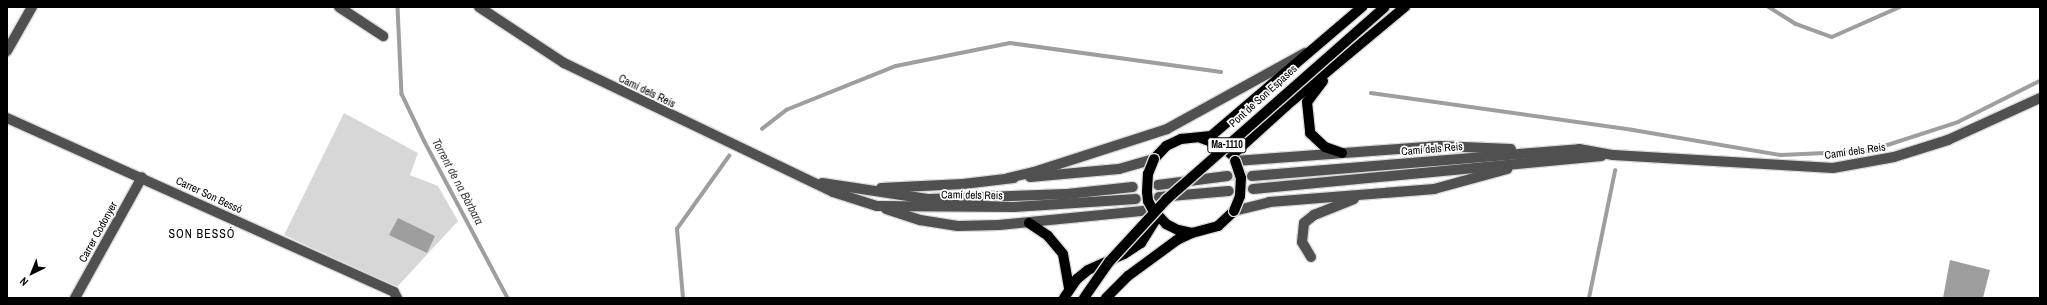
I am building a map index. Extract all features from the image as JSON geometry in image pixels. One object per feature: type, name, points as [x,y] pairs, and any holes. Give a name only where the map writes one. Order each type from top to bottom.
[{"type":"main road","name":"Ma-1110","points":[[1201,138],[1220,145],[1233,158],[1241,178],[1240,196],[1234,211],[1218,226],[1204,232],[1178,230],[1156,213],[1148,201],[1148,174],[1154,158],[1166,146],[1181,139],[1211,136],[1362,7]]},
{"type":"main road","name":"Pont de Son Espases","points":[[1084,298],[1108,262],[1167,199],[1385,7]]},
{"type":"main road","name":"Ma-1110","points":[[1233,158],[1357,46],[1405,7]]},
{"type":"main road","points":[[1342,153],[1325,146],[1310,133],[1308,102],[1318,86],[1347,60],[1357,46]]},
{"type":"main road","points":[[1066,294],[1088,270],[1124,254],[1141,242],[1156,213]]},
{"type":"main road","points":[[1029,223],[1048,236],[1063,254],[1066,294]]},
{"type":"main road","name":"Ma-1110","points":[[1106,298],[1128,276],[1177,240],[1192,232]]},
{"type":"street","points":[[7,51],[32,7]]},
{"type":"street","points":[[339,7],[383,36]]},
{"type":"street","name":"Camí dels Reis","points":[[479,7],[564,63],[695,128],[833,192],[877,206],[1014,207],[1136,199]]},
{"type":"street","points":[[1008,178],[1034,172],[1167,129],[1310,51]]},
{"type":"street","name":"Camí dels Reis","points":[[1252,176],[1525,152],[1580,149],[1613,155],[1833,168],[1894,157],[1948,140],[2040,98]]},
{"type":"street","name":"Carrer Son Bessó","points":[[7,118],[394,292],[397,298]]},
{"type":"street","points":[[1233,158],[1342,153],[1439,146],[1510,148],[1525,152]]},
{"type":"street","name":"Camí dels Reis","points":[[1253,189],[1613,155]]},
{"type":"street","points":[[857,190],[963,184],[1008,178],[1119,169],[1154,158]]},
{"type":"street","points":[[1234,211],[1269,202],[1434,189],[1496,174],[1517,165]]},
{"type":"street","points":[[1158,184],[1227,176]]},
{"type":"street","name":"Carrer Codonyer","points":[[77,297],[142,178]]},
{"type":"street","name":"Camí dels Reis","points":[[812,181],[857,190],[928,199],[1067,194],[1133,187]]},
{"type":"street","points":[[1159,197],[1229,191]]},
{"type":"street","points":[[1311,257],[1302,242],[1304,223],[1314,215],[1338,204],[1371,194]]},
{"type":"street","points":[[877,206],[920,220],[958,226],[1029,223],[1156,213]]},
{"type":"shaded area","points":[[344,113],[418,153],[410,175],[438,186],[458,221],[397,287],[284,235]]},
{"type":"shaded area","points":[[398,218],[435,236],[427,253],[389,235]]},
{"type":"shaded area","points":[[1950,260],[1990,270],[1983,298],[1943,298]]},
{"type":"waterway","name":"Torrent de na Bàrbara","points":[[398,7],[402,94],[425,142],[508,298]]},
{"type":"waterway","points":[[1769,7],[1796,24],[1832,37],[1900,7]]},
{"type":"waterway","points":[[762,129],[786,110],[896,66],[1010,43],[1221,72]]},
{"type":"waterway","points":[[1371,93],[1633,130],[1781,155],[1869,151],[1958,122],[2040,81]]},
{"type":"waterway","points":[[683,298],[677,229],[729,156]]},
{"type":"waterway","points":[[1589,298],[1615,171]]},
{"type":"tunnel","points":[[1227,176],[1252,176]]},
{"type":"district","name":"SON BESSÓ","points":[[202,235]]}]
